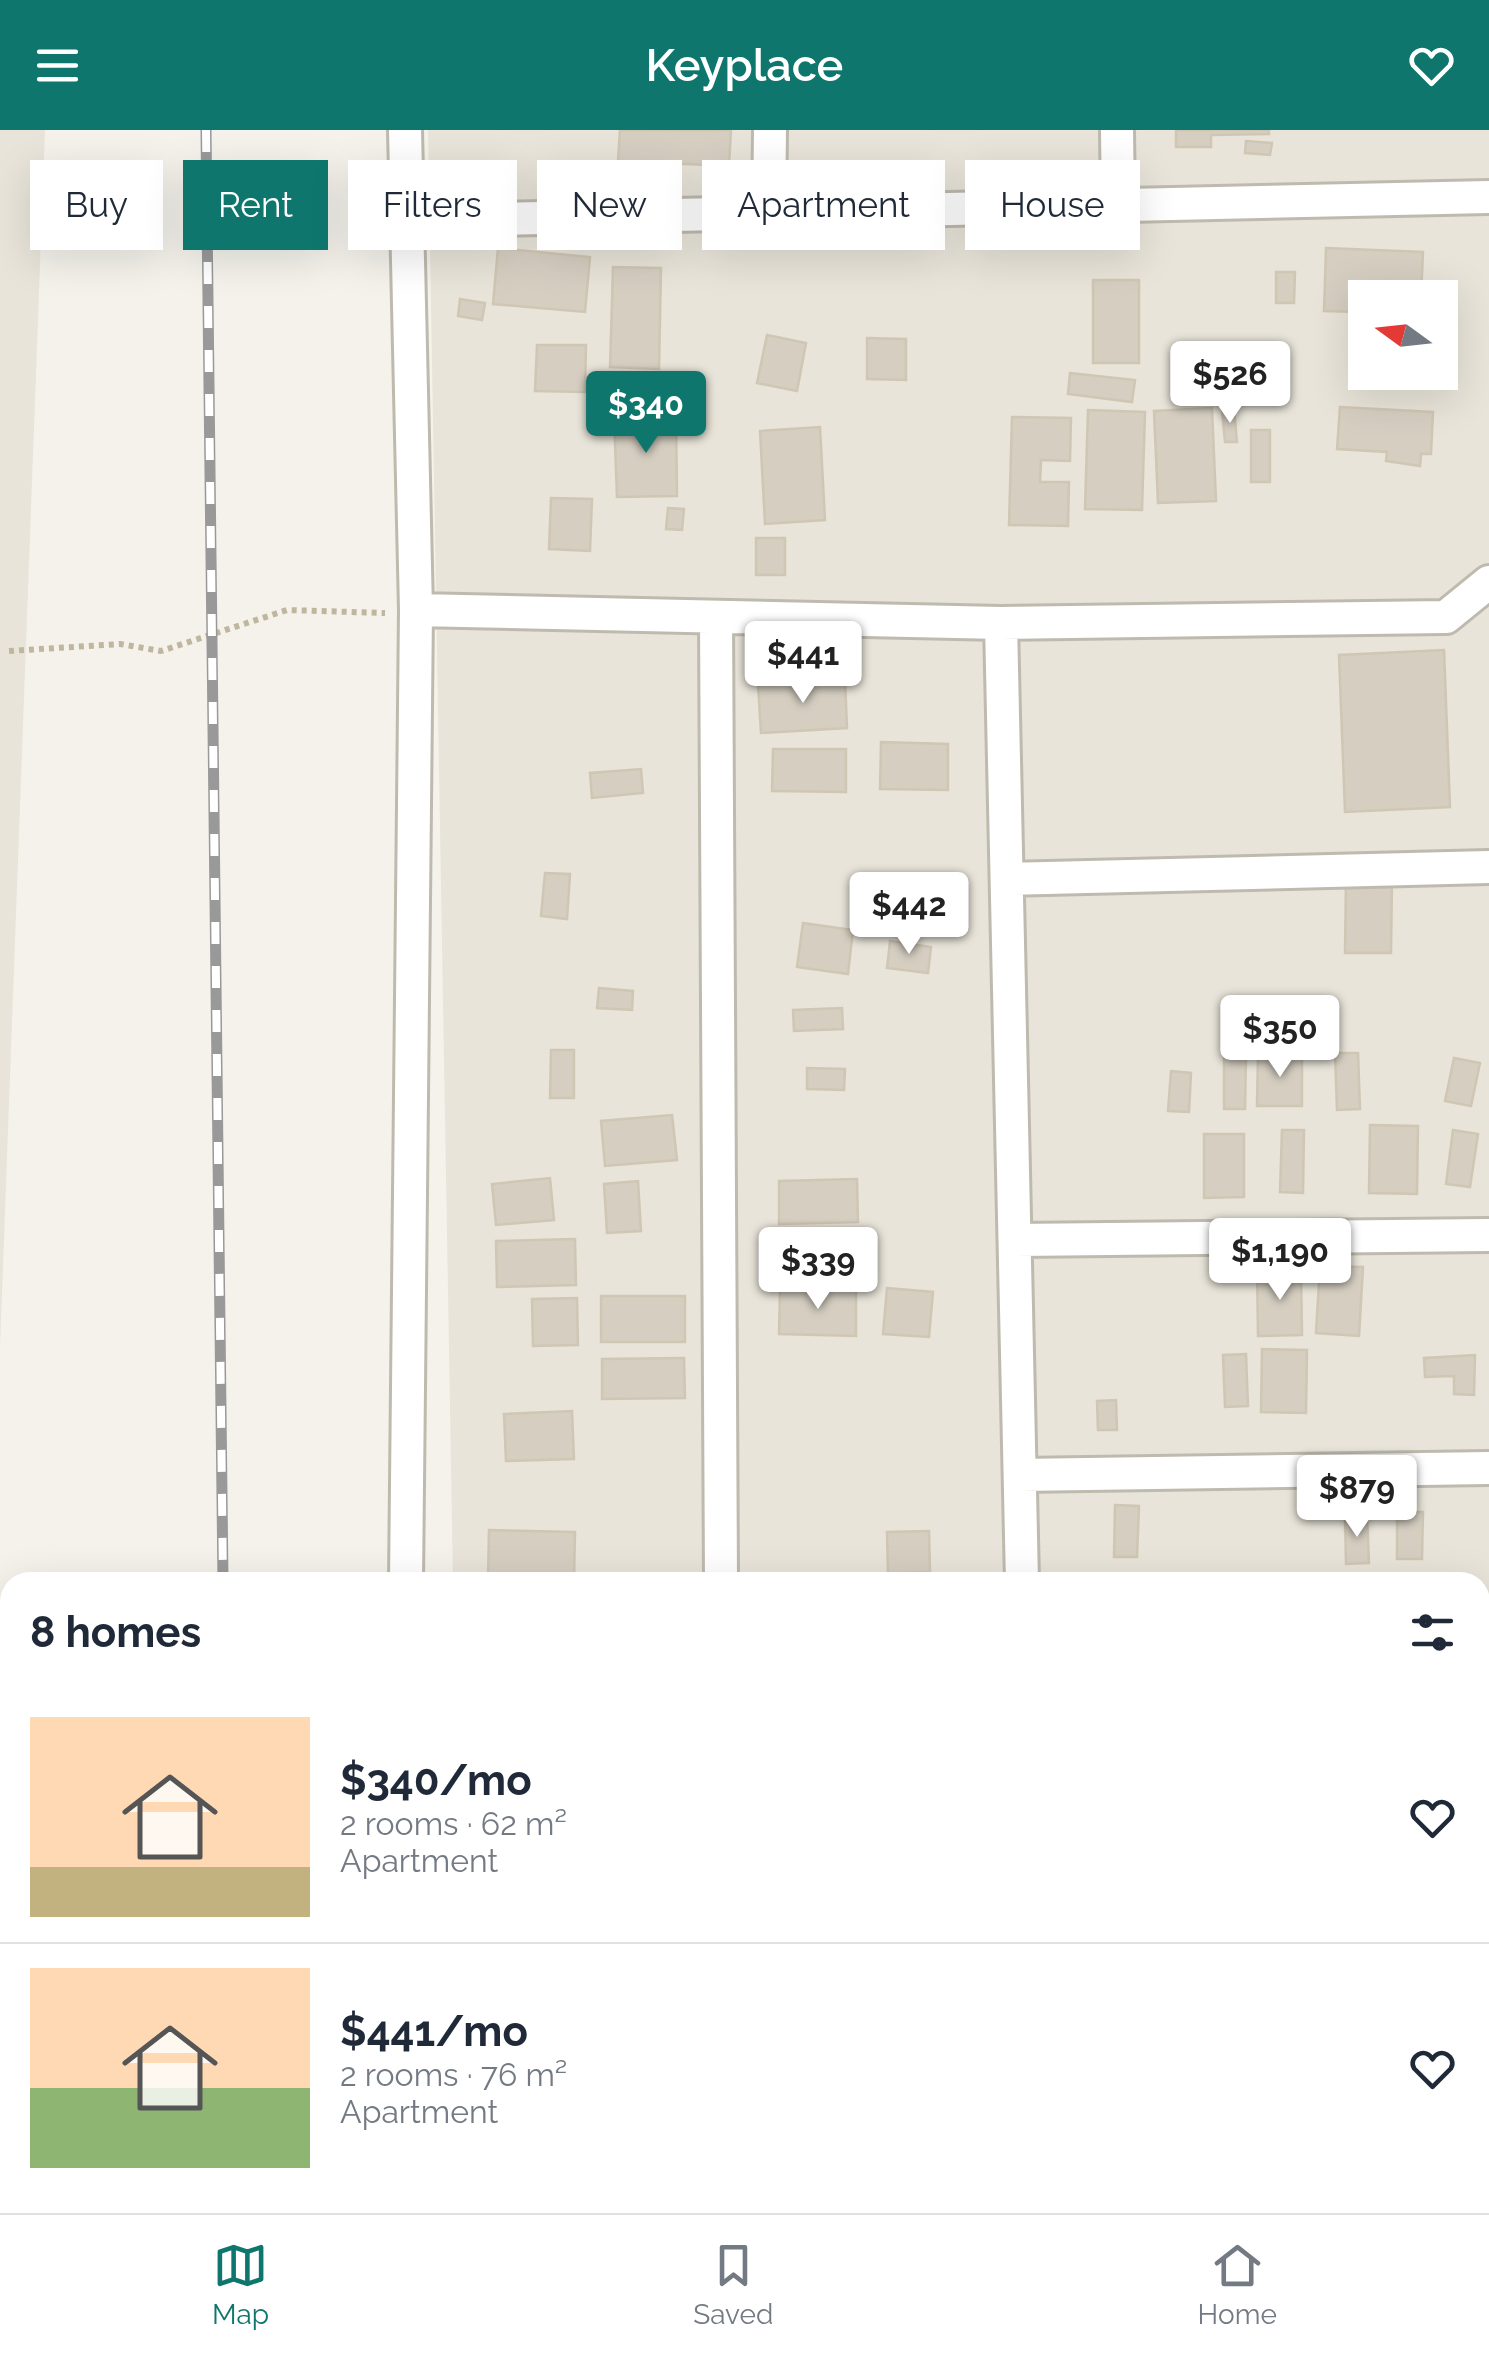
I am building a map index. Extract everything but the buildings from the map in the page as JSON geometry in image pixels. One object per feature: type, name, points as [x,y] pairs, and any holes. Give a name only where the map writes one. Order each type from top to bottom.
[{"type":"street","points":[[406,130],[407,160]]},
{"type":"street","points":[[770,130],[770,160]]},
{"type":"street","points":[[1117,130],[1117,160]]},
{"type":"street","points":[[1140,205],[1489,197]]},
{"type":"street","points":[[517,219],[702,215]]},
{"type":"street","points":[[406,1572],[416,610],[409,250]]},
{"type":"street","points":[[416,610],[1001,623],[1446,617],[1489,582]]},
{"type":"street","points":[[716,617],[721,1572]]},
{"type":"street","points":[[1001,623],[1022,1572]]},
{"type":"street","points":[[1006,879],[1489,868]]},
{"type":"street","points":[[1015,1240],[1489,1235]]},
{"type":"street","points":[[1020,1475],[1489,1468]]},
{"type":"path","points":[[9,650],[120,644],[162,651],[287,610],[362,616],[416,610]]},
{"type":"shaded area","points":[[0,130],[45,130],[44,160],[30,160],[30,250],[41,250],[0,1347]]},
{"type":"shaded area","points":[[428,130],[1489,130],[1489,1572],[453,1572],[430,250],[517,250],[517,160],[429,160]]},
{"type":"railway","points":[[206,130],[223,1572]]}]
